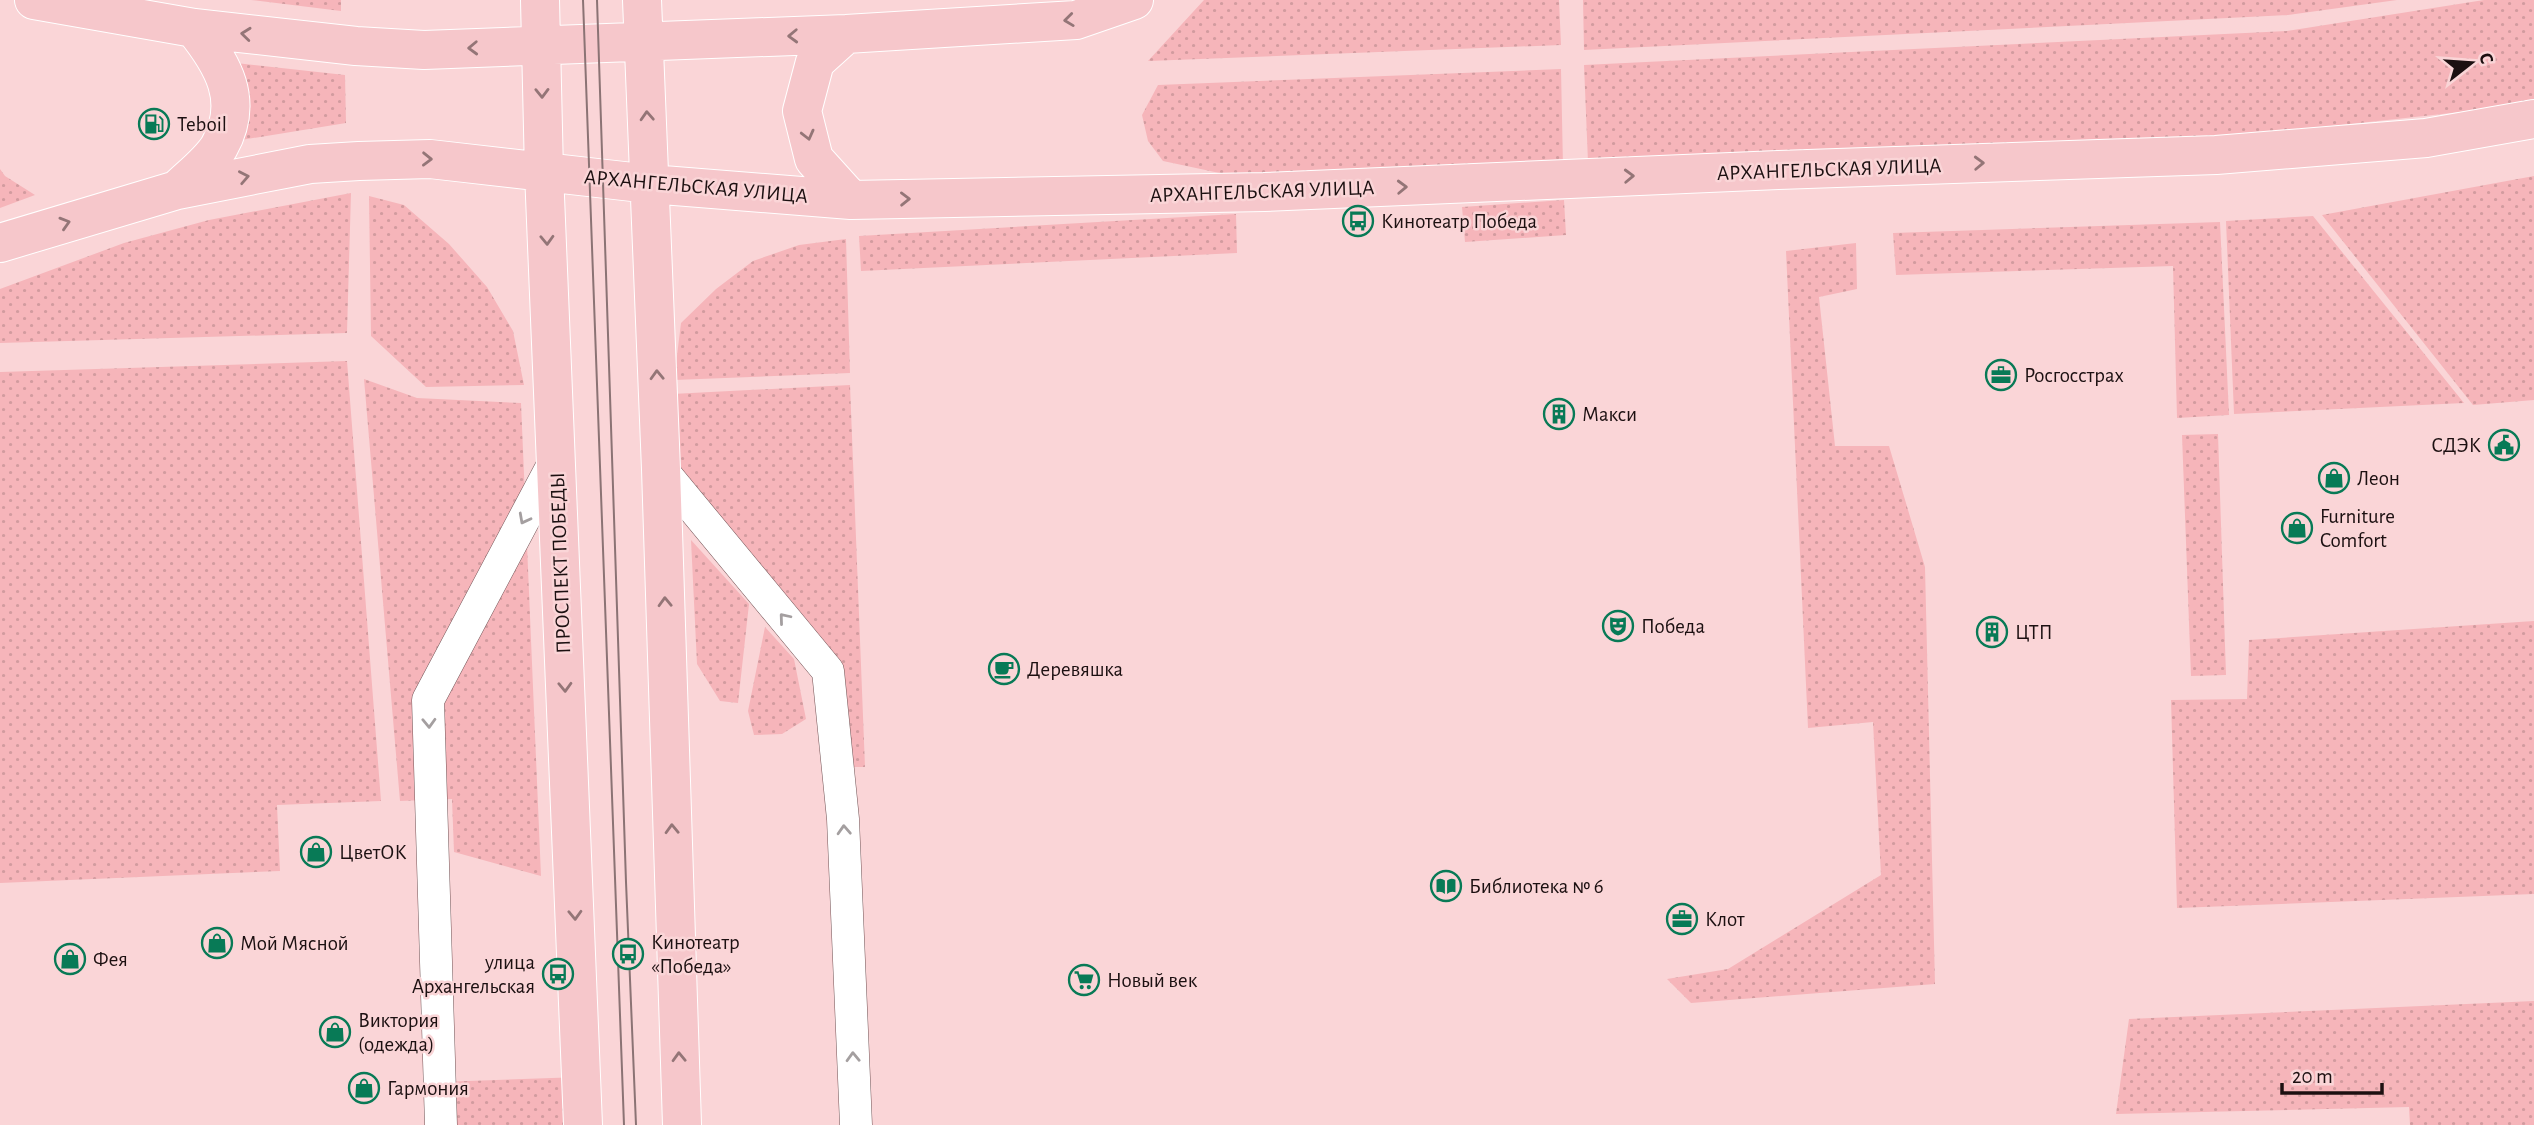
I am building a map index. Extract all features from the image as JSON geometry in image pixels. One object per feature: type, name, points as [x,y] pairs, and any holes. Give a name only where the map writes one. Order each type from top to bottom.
[{"type":"main road","points":[[34,0],[194,28],[356,46],[424,50],[846,34],[1076,20],[1134,0]]},
{"type":"main road","name":"ПРОСПЕКТ ПОБЕДЫ","points":[[540,0],[544,172],[583,1125]]},
{"type":"main road","points":[[642,0],[661,469],[682,1125]]},
{"type":"main road","points":[[177,190],[218,149],[228,125],[230,102],[226,75],[194,28]]},
{"type":"main road","points":[[846,34],[815,62],[802,111],[814,159],[851,200]]},
{"type":"main road","name":"АРХАНГЕЛЬСКАЯ УЛИЦА","points":[[0,243],[177,190],[310,164],[359,161],[430,159],[650,184],[851,200],[1264,192],[2216,155],[2426,138],[2534,119]]},
{"type":"street","points":[[441,1125],[428,700],[556,459]]},
{"type":"street","points":[[661,469],[828,671],[843,819],[856,1125]]},
{"type":"shaded area","points":[[251,0],[341,0],[341,11]]},
{"type":"shaded area","points":[[1204,0],[1559,0],[1561,45],[1148,61]]},
{"type":"shaded area","points":[[1583,0],[2397,0],[2288,15],[1584,50]]},
{"type":"shaded area","points":[[2484,0],[2534,0],[2534,104],[2204,140],[1588,162],[1584,65],[2287,31]]},
{"type":"shaded area","points":[[236,63],[345,75],[346,123],[241,140]]},
{"type":"shaded area","points":[[1561,69],[1563,167],[1243,178],[1163,161],[1148,141],[1142,115],[1158,85]]},
{"type":"shaded area","points":[[0,169],[5,176],[35,195],[0,208]]},
{"type":"shaded area","points":[[2534,176],[2534,400],[2473,405],[2322,215]]},
{"type":"shaded area","points":[[351,193],[347,333],[0,343],[0,289],[124,243],[209,220]]},
{"type":"shaded area","points":[[369,196],[404,205],[449,244],[487,287],[513,331],[524,385],[426,387],[371,336]]},
{"type":"shaded area","points":[[1564,200],[1566,235],[1465,242],[1462,207]]},
{"type":"shaded area","points":[[1236,214],[1237,253],[861,271],[859,236]]},
{"type":"shaded area","points":[[2313,216],[2464,403],[2234,414],[2226,221]]},
{"type":"shaded area","points":[[2220,222],[2229,415],[2177,418],[2173,266],[1896,275],[1893,233]]},
{"type":"shaded area","points":[[846,239],[850,373],[674,380],[681,323],[716,289],[753,261],[799,245]]},
{"type":"shaded area","points":[[1856,243],[1857,289],[1819,297],[1835,446],[1889,446],[1925,567],[1935,984],[1691,1003],[1667,979],[1728,969],[1881,875],[1873,722],[1808,728],[1786,251]]},
{"type":"shaded area","points":[[347,361],[381,801],[277,805],[280,871],[0,883],[0,372]]},
{"type":"shaded area","points":[[364,379],[417,398],[521,403],[541,876],[454,852],[452,799],[400,801]]},
{"type":"shaded area","points":[[850,385],[865,767],[839,767],[828,671],[680,479],[672,394]]},
{"type":"shaded area","points":[[2218,434],[2226,675],[2191,676],[2182,435]]},
{"type":"shaded area","points":[[691,540],[749,604],[738,703],[720,701],[697,664]]},
{"type":"shaded area","points":[[2534,621],[2534,894],[2177,908],[2171,700],[2247,699],[2249,640]]},
{"type":"shaded area","points":[[765,627],[794,659],[806,719],[782,734],[754,735],[748,711]]},
{"type":"shaded area","points":[[2534,1001],[2534,1125],[2410,1125],[2409,1107],[2116,1114],[2129,1019]]},
{"type":"shaded area","points":[[581,1077],[583,1125],[441,1125],[440,1082]]},
{"type":"tram line","points":[[583,0],[624,1125]]},
{"type":"tram line","points":[[597,0],[636,1125]]},
{"type":"place","name":"Teboil","points":[[154,124]]},
{"type":"place","name":"Кинотеатр Победа","points":[[1358,221]]},
{"type":"place","name":"Росгосстрах","points":[[2001,375]]},
{"type":"place","name":"Макси","points":[[1559,414]]},
{"type":"place","name":"СДЭК","points":[[2504,445]]},
{"type":"place","name":"Леон","points":[[2334,478]]},
{"type":"place","name":"Furniture Comfort","points":[[2297,528]]},
{"type":"place","name":"Победа","points":[[1618,626]]},
{"type":"place","name":"ЦТП","points":[[1992,632]]},
{"type":"place","name":"Деревяшка","points":[[1004,669]]},
{"type":"place","name":"ЦветОК","points":[[316,852]]},
{"type":"place","name":"Библиотека № 6","points":[[1446,886]]},
{"type":"place","name":"Клот","points":[[1682,919]]},
{"type":"place","name":"Мой Мясной","points":[[217,943]]},
{"type":"place","name":"Кинотеатр «Победа»","points":[[628,954]]},
{"type":"place","name":"Фея","points":[[70,959]]},
{"type":"place","name":"улица Архангельская","points":[[558,974]]},
{"type":"place","name":"Новый век","points":[[1084,980]]},
{"type":"place","name":"Виктория (одежда)","points":[[335,1032]]},
{"type":"place","name":"Гармония","points":[[364,1088]]}]
